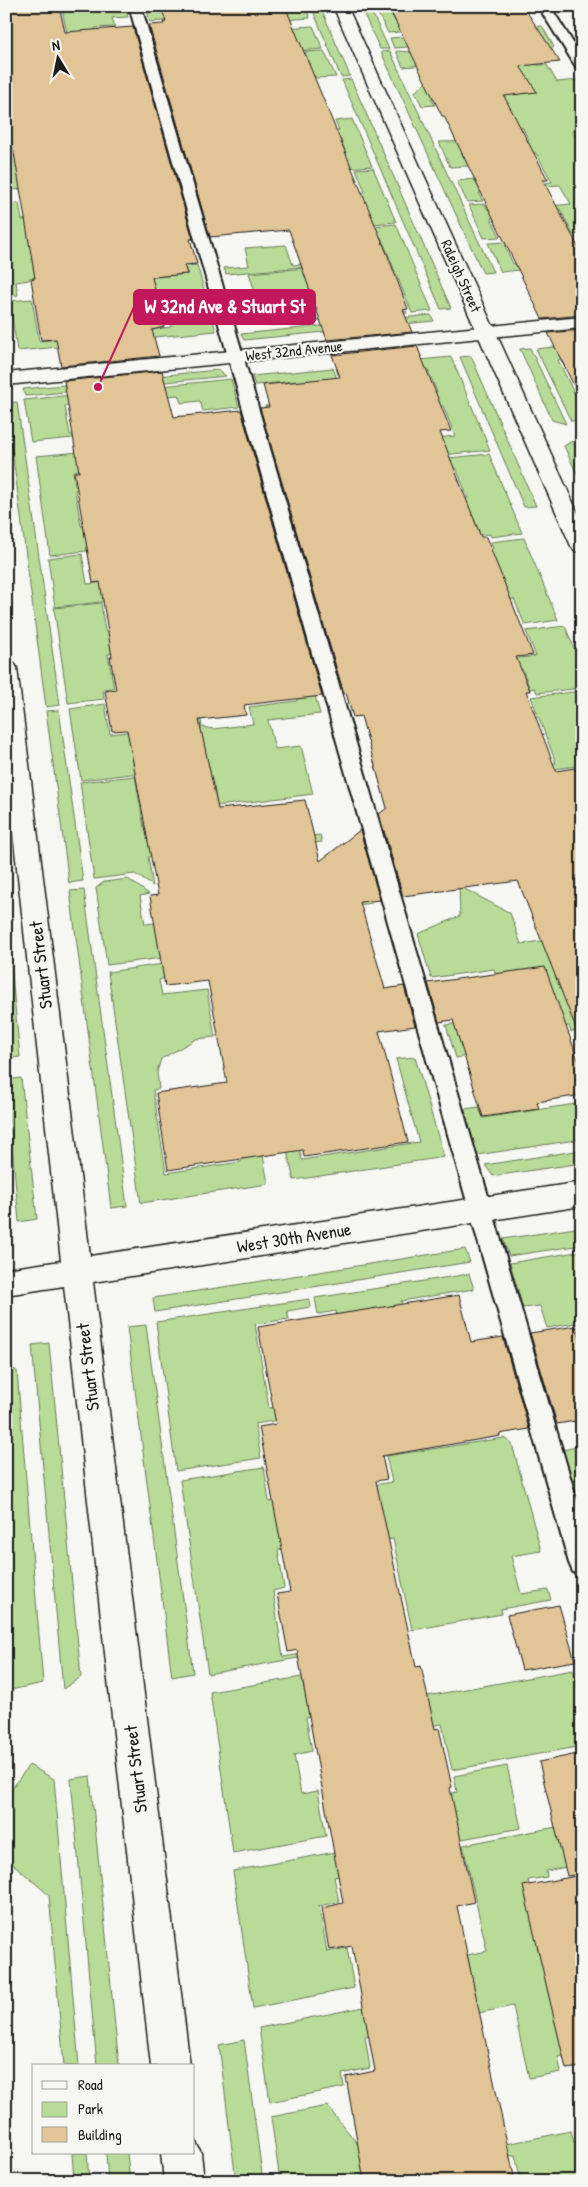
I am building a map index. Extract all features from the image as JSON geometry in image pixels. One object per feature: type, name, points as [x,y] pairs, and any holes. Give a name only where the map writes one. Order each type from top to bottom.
[{"type":"street","name":"Raleigh Street","points":[[340,6],[582,546]]},
{"type":"street","name":"West 32nd Avenue","points":[[6,379],[582,322]]},
{"type":"street","name":"Stuart Street","points":[[6,668],[170,2064]]},
{"type":"street","name":"West 30th Avenue","points":[[6,1282],[582,1194]]},
{"type":"street","points":[[181,2154],[184,2181]]},
{"type":"lane","points":[[135,6],[582,1563]]},
{"type":"lane","points":[[544,6],[582,67]]},
{"type":"green space","points":[[125,6],[128,17],[112,18],[115,27],[95,28],[98,41],[132,60],[143,60],[151,89],[51,97],[68,37],[62,10]]},
{"type":"green space","points":[[146,6],[160,6],[161,10],[305,6],[310,18],[194,27],[191,19],[150,22]]},
{"type":"green space","points":[[311,6],[320,6],[350,76],[341,77]]},
{"type":"green space","points":[[360,6],[369,6],[389,49],[380,49]]},
{"type":"green space","points":[[374,6],[393,6],[395,11],[390,12],[399,28],[481,22],[517,22],[388,33]]},
{"type":"green space","points":[[313,26],[323,49],[299,51],[284,28]]},
{"type":"green space","points":[[542,26],[554,47],[530,49],[537,65],[547,65],[557,82],[579,80],[582,84],[580,85],[582,88],[582,129],[572,131],[582,148],[582,234],[573,235],[560,209],[498,215],[498,217],[491,218],[500,237],[484,238],[469,205],[485,204],[488,210],[498,209],[499,211],[571,204],[560,185],[547,186],[545,183],[552,182],[536,153],[465,159],[468,166],[450,167],[439,142],[529,140],[522,127],[517,128],[483,60],[403,67],[396,51],[412,52],[408,47],[394,48],[390,38]]},
{"type":"green space","points":[[324,51],[336,77],[316,78],[315,76],[307,76],[303,66],[310,65],[305,52]]},
{"type":"green space","points":[[390,51],[493,272],[483,273],[381,52]]},
{"type":"green space","points":[[351,79],[451,308],[441,309],[342,80]]},
{"type":"green space","points":[[427,81],[442,97],[431,98],[435,105],[422,106],[415,92]]},
{"type":"green space","points":[[352,119],[372,166],[348,168],[342,157],[347,156],[341,140],[335,141],[331,130],[339,130],[335,121]]},
{"type":"green space","points":[[22,155],[23,189],[6,190],[6,157]]},
{"type":"green space","points":[[373,168],[396,222],[341,227],[306,197],[365,192],[356,169]]},
{"type":"green space","points":[[474,179],[479,188],[543,183],[479,193],[483,201],[467,202],[457,181]]},
{"type":"green space","points":[[19,203],[22,220],[33,219],[68,274],[29,278],[29,280],[16,282],[18,295],[10,296],[6,269],[6,204]]},
{"type":"green space","points":[[396,224],[432,311],[412,313],[381,237],[332,230]]},
{"type":"green space","points":[[507,242],[508,245],[505,246],[513,264],[516,264],[519,270],[501,272],[488,243]]},
{"type":"green space","points":[[286,245],[293,265],[312,263],[313,266],[226,274],[224,268],[249,266],[245,248]]},
{"type":"green space","points":[[197,265],[216,331],[114,341],[113,335],[171,327],[165,301],[156,302],[146,278],[188,274],[186,266]]},
{"type":"green space","points":[[318,267],[318,292],[309,293],[318,320],[406,311],[407,313],[265,326],[249,273]]},
{"type":"green space","points":[[32,299],[39,341],[91,336],[99,343],[17,351],[10,301]]},
{"type":"green space","points":[[431,315],[434,321],[244,340],[241,334]]},
{"type":"green space","points":[[582,344],[558,360],[578,401],[582,401],[582,420],[571,421],[536,349]]},
{"type":"green space","points":[[530,348],[566,424],[552,420],[520,349]]},
{"type":"green space","points":[[471,356],[536,506],[524,507],[460,357]]},
{"type":"green space","points":[[451,357],[490,450],[284,472],[265,406],[302,402],[296,381],[255,385],[252,376],[333,368],[345,403],[371,445],[455,436],[443,406],[363,414],[425,393],[437,392],[427,368],[338,375],[336,368]]},
{"type":"green space","points":[[218,370],[226,376],[25,396],[23,389]]},
{"type":"green space","points":[[231,379],[239,407],[203,411],[200,401],[181,403],[178,395],[65,406],[70,435],[93,433],[94,436],[31,442],[24,400]]},
{"type":"green space","points":[[17,402],[60,705],[46,707],[6,404]]},
{"type":"green space","points":[[572,441],[582,461],[582,485],[564,446]]},
{"type":"green space","points":[[133,447],[84,470],[73,471],[75,486],[122,482],[123,485],[75,490],[81,526],[130,521],[95,550],[50,555],[36,456]]},
{"type":"green space","points":[[489,454],[522,533],[491,537],[490,534],[480,535],[474,519],[379,507],[468,498],[456,468],[452,468],[448,458]]},
{"type":"green space","points":[[524,538],[558,620],[525,625],[514,599],[414,611],[485,550],[493,549],[491,542]]},
{"type":"green space","points":[[82,554],[87,584],[179,574],[200,591],[55,607],[48,558]]},
{"type":"green space","points":[[101,603],[105,631],[131,628],[217,642],[108,654],[114,688],[103,689],[104,699],[68,703],[54,608]]},
{"type":"green space","points":[[565,626],[582,667],[582,688],[537,693],[535,688],[530,689],[522,669],[487,673],[420,670],[536,656],[526,631]]},
{"type":"green space","points":[[582,691],[582,778],[577,766],[484,778],[482,772],[556,763],[531,697]]},
{"type":"green space","points":[[315,696],[320,714],[268,720],[275,749],[301,746],[313,794],[217,806],[214,787],[203,788],[198,766],[81,780],[70,709],[105,704],[110,734],[164,728],[201,720],[202,727],[213,729],[253,724],[249,707],[297,701],[297,698]]},
{"type":"green space","points":[[59,710],[83,881],[69,883],[46,711]]},
{"type":"green space","points":[[135,776],[144,827],[172,823],[268,842],[320,835],[322,842],[272,849],[364,874],[372,903],[294,913],[208,849],[148,857],[153,886],[135,874],[94,879],[80,782]]},
{"type":"green space","points":[[128,879],[149,894],[140,896],[145,924],[156,923],[162,958],[107,965],[96,888],[104,882]]},
{"type":"green space","points":[[459,886],[510,913],[521,944],[582,935],[582,1030],[571,1032],[569,1026],[464,1042],[468,1056],[456,1058],[446,1025],[509,1016],[494,969],[431,978],[418,934],[460,916]]},
{"type":"green space","points":[[84,890],[127,1206],[111,1208],[70,891]]},
{"type":"green space","points":[[6,914],[20,1057],[6,1059]]},
{"type":"green space","points":[[163,964],[165,978],[159,980],[162,995],[207,990],[215,1037],[196,1039],[161,1059],[157,1072],[159,1089],[153,1090],[166,1173],[241,1162],[240,1153],[262,1150],[268,1184],[141,1203],[108,972]]},
{"type":"green space","points":[[415,1057],[444,1157],[294,1180],[287,1151],[299,1149],[302,1160],[419,1142],[396,1059]]},
{"type":"green space","points":[[21,1078],[37,1219],[19,1222],[6,1080]]},
{"type":"green space","points":[[582,1103],[582,1139],[477,1155],[464,1109],[479,1107],[483,1118]]},
{"type":"green space","points":[[582,1150],[582,1163],[493,1176],[485,1165]]},
{"type":"green space","points":[[582,1227],[582,1245],[509,1256],[503,1239]]},
{"type":"green space","points":[[465,1249],[470,1262],[155,1312],[153,1298]]},
{"type":"green space","points":[[582,1251],[582,1341],[576,1323],[547,1328],[540,1306],[523,1308],[510,1263]]},
{"type":"green space","points":[[469,1274],[474,1289],[401,1301],[415,1358],[337,1318],[336,1311],[318,1314],[315,1298]]},
{"type":"green space","points":[[309,1299],[310,1307],[287,1311],[289,1319],[255,1324],[269,1408],[368,1393],[370,1405],[255,1424],[261,1458],[176,1471],[156,1322]]},
{"type":"green space","points":[[146,1325],[193,1673],[172,1677],[127,1327]]},
{"type":"green space","points":[[49,1343],[81,1677],[63,1689],[32,1345]]},
{"type":"green space","points":[[6,1365],[17,1371],[43,1683],[6,1691]]},
{"type":"green space","points":[[504,1438],[512,1444],[541,1551],[511,1556],[521,1594],[548,1590],[551,1600],[501,1609],[502,1614],[412,1630],[393,1539],[374,1542],[371,1534],[278,1550],[284,1588],[273,1591],[283,1657],[319,1651],[320,1654],[208,1674],[180,1480],[264,1467],[269,1502],[392,1482],[386,1456]]},
{"type":"green space","points":[[582,1446],[582,1532],[562,1450]]},
{"type":"green space","points":[[573,1670],[582,1702],[582,1746],[452,1770],[442,1724],[405,1730],[399,1701]]},
{"type":"green space","points":[[326,1673],[394,1702],[306,1717],[312,1751],[294,1755],[301,1794],[318,1791],[326,1836],[233,1853],[210,1692]]},
{"type":"green space","points":[[29,1765],[54,1779],[79,2064],[64,2064],[49,1895],[6,1858],[6,1797]]},
{"type":"green space","points":[[507,1766],[521,1828],[457,1840],[459,1853],[334,1877],[339,1902],[319,1906],[327,1952],[347,1948],[354,1988],[253,2008],[233,1871],[427,1835],[420,1799],[457,1792],[454,1776]]},
{"type":"green space","points":[[90,1776],[119,2064],[97,2064],[71,1779]]},
{"type":"green space","points":[[582,1822],[582,1864],[546,1871],[547,1877],[528,1880],[554,1982],[568,2055],[558,2057],[561,2072],[529,2078],[513,2006],[365,2036],[370,2068],[342,2074],[344,2087],[270,2102],[259,2028],[473,1985],[467,1955],[487,1951],[463,1845]]},
{"type":"green space","points":[[244,2040],[263,2181],[236,2181],[219,2045]]},
{"type":"green space","points":[[327,2106],[365,2153],[472,2151],[571,2131],[574,2142],[582,2140],[582,2181],[521,2181],[515,2155],[388,2181],[280,2181],[271,2117]]},
{"type":"green space","points":[[72,2154],[87,2154],[89,2181],[74,2181]]},
{"type":"green space","points":[[106,2154],[127,2154],[130,2181],[108,2181]]},
{"type":"building","points":[[6,6],[59,6],[65,32],[133,27],[193,239],[190,239],[197,264],[184,265],[187,274],[152,277],[164,327],[152,330],[159,356],[61,366],[56,339],[41,340],[31,279],[35,278],[14,153],[6,120]]},
{"type":"building","points":[[161,6],[285,6],[388,256],[408,309],[403,310],[412,332],[327,340],[289,230],[210,237],[149,25],[164,24],[163,22],[166,22]]},
{"type":"building","points":[[388,6],[523,6],[560,62],[520,66],[537,92],[504,96],[548,180],[543,180],[582,254],[582,315],[542,319],[444,116],[442,116]]},
{"type":"building","points":[[582,330],[582,402],[548,333]]},
{"type":"building","points":[[417,346],[451,431],[440,432],[481,537],[486,537],[533,655],[516,657],[530,691],[526,691],[556,771],[575,768],[582,786],[582,1035],[579,1036],[518,881],[403,896],[379,814],[387,808],[361,716],[353,717],[346,693],[344,694],[260,408],[269,407],[263,385],[340,377],[332,355]]},
{"type":"building","points":[[162,371],[174,417],[241,410],[322,696],[244,705],[246,715],[199,720],[218,809],[305,800],[320,861],[360,830],[380,900],[360,902],[385,989],[404,986],[415,1026],[379,1031],[408,1142],[304,1157],[303,1150],[168,1170],[156,1093],[227,1083],[208,981],[165,986],[150,896],[158,895],[127,730],[112,731],[105,691],[116,689],[110,657],[112,657],[100,582],[93,583],[74,472],[79,472],[64,381]]},
{"type":"building","points":[[545,967],[582,1071],[582,1095],[537,1102],[539,1109],[483,1117],[453,1020],[439,1022],[428,983]]},
{"type":"building","points":[[459,1295],[471,1342],[503,1337],[529,1429],[499,1434],[500,1436],[382,1456],[387,1479],[376,1481],[416,1667],[421,1666],[435,1729],[439,1728],[452,1787],[450,1788],[474,1902],[457,1906],[515,2181],[364,2181],[346,2077],[375,2071],[352,1946],[329,1950],[322,1908],[343,1903],[297,1650],[288,1652],[277,1594],[290,1592],[259,1427],[276,1424],[258,1327]]},
{"type":"building","points":[[576,1326],[582,1347],[582,1420],[557,1424],[530,1333]]},
{"type":"building","points":[[559,1605],[575,1661],[522,1670],[507,1615]]},
{"type":"building","points":[[582,1753],[582,1874],[567,1876],[539,1762]]},
{"type":"building","points":[[582,1875],[582,2067],[566,2069],[523,1886]]},
{"type":"place","name":"W 32nd Ave & Stuart St","points":[[98,387]]}]
